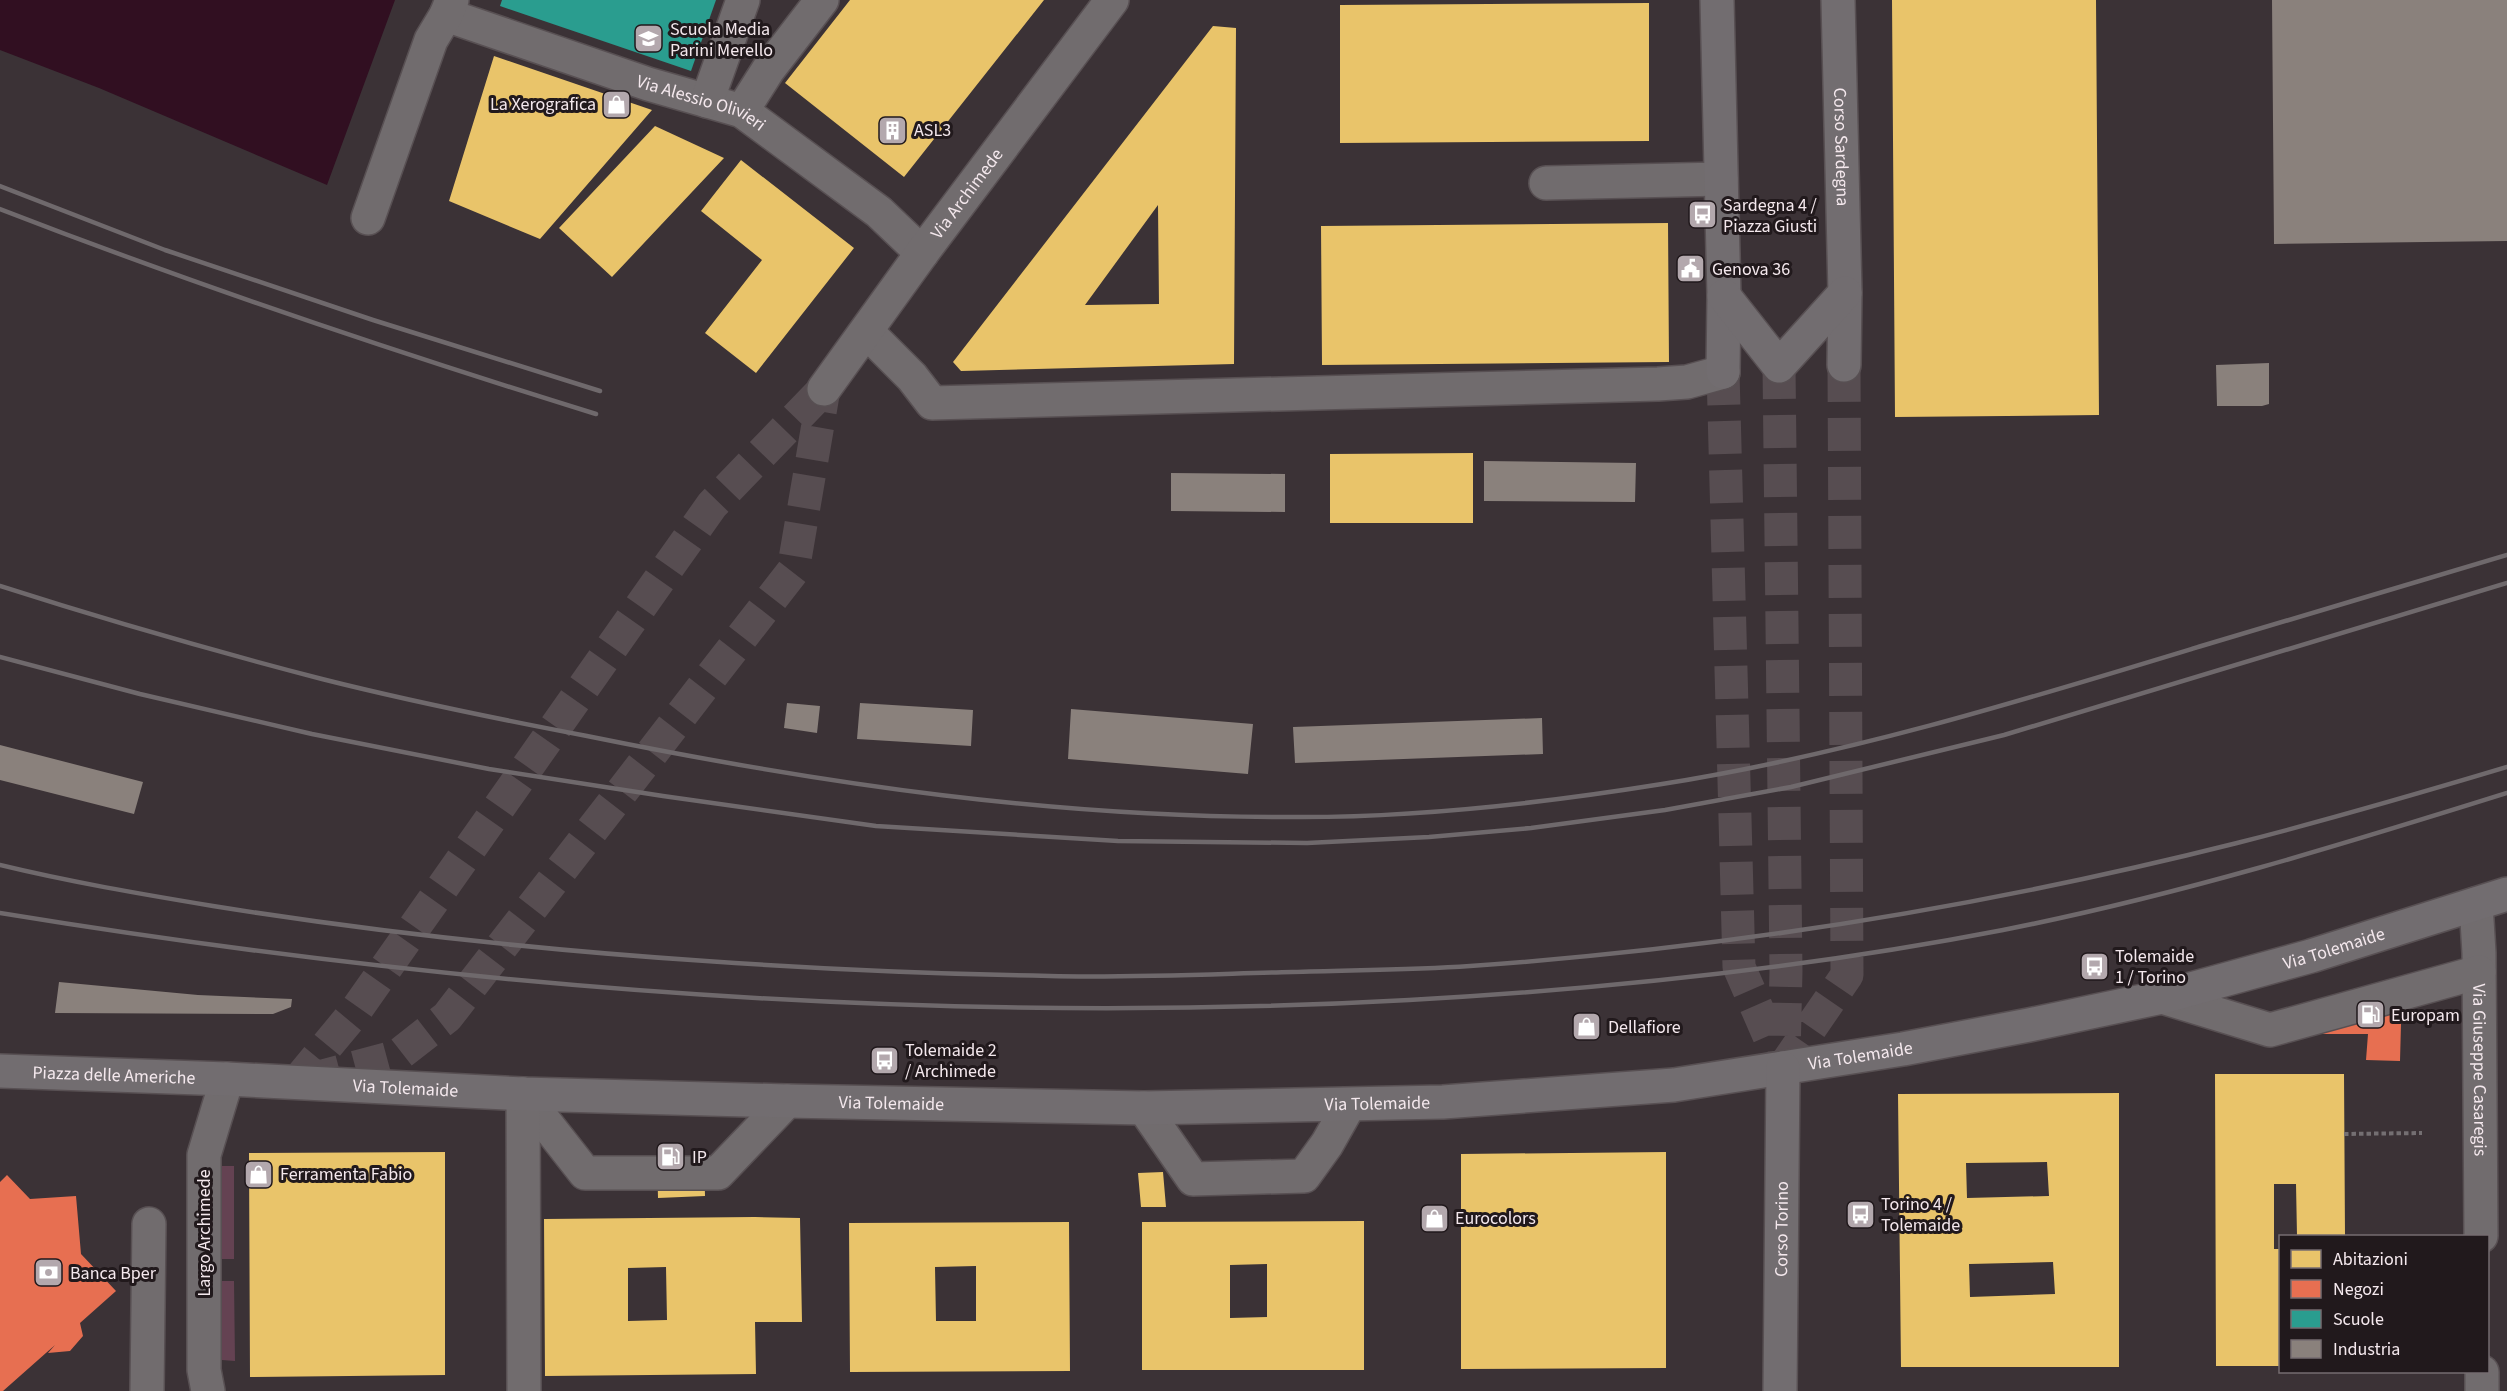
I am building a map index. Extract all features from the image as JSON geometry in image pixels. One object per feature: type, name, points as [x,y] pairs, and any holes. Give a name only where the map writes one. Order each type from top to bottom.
[{"type":"main road","points":[[1717,0],[1724,296],[1723,372]]},
{"type":"main road","name":"Corso Sardegna","points":[[1838,0],[1845,293],[1844,365]]},
{"type":"main road","points":[[1724,296],[1779,366],[1845,293]]},
{"type":"main road","name":"Via Tolemaide","points":[[227,1079],[522,1094],[1144,1108],[1443,1102],[1674,1085],[1903,1049],[2162,998],[2311,957],[2492,899]]},
{"type":"main road","name":"Corso Torino","points":[[1780,1391],[1783,1068]]},
{"type":"main road","name":"Piazza delle Americhe","points":[[0,1071],[227,1079]]},
{"type":"street","points":[[707,101],[743,0]]},
{"type":"street","points":[[742,111],[768,70],[822,0]]},
{"type":"street","name":"Via Archimede","points":[[824,389],[922,253],[1112,0]]},
{"type":"street","points":[[368,218],[431,40],[449,8]]},
{"type":"street","name":"Via Alessio Olivieri","points":[[449,8],[648,84],[742,111],[879,212],[922,253]]},
{"type":"street","points":[[1546,183],[1722,179]]},
{"type":"street","points":[[867,332],[912,377],[932,403],[1658,384],[1687,382],[1723,372]]},
{"type":"street","name":"Via Giuseppe Casaregis","points":[[2481,1235],[2479,972],[2492,899]]},
{"type":"street","points":[[2162,998],[2270,1030],[2479,972]]},
{"type":"street","name":"Largo Archimede","points":[[208,1391],[204,1370],[204,1155],[227,1079]]},
{"type":"street","points":[[522,1094],[585,1173],[718,1173],[787,1101]]},
{"type":"street","points":[[522,1094],[524,1391]]},
{"type":"street","points":[[1144,1108],[1193,1179],[1304,1176],[1327,1144],[1349,1105]]},
{"type":"street","points":[[147,1391],[149,1224]]},
{"type":"street","points":[[2482,1373],[2482,1391]]},
{"type":"path","points":[[2344,1134],[2422,1133]]},
{"type":"shaded area","points":[[0,0],[395,0],[327,185],[99,88],[0,50]]},
{"type":"shaded area","points":[[222,1166],[234,1166],[234,1259],[220,1259]]},
{"type":"shaded area","points":[[221,1281],[234,1281],[235,1361],[222,1360]]},
{"type":"building: Abitazioni","name":"ASL3","points":[[850,0],[1044,0],[904,177],[785,83]]},
{"type":"building: Abitazioni","points":[[1892,0],[2096,0],[2099,415],[1895,417]]},
{"type":"building: Abitazioni","points":[[1649,3],[1649,141],[1340,143],[1340,5]]},
{"type":"building: Abitazioni","points":[[1213,26],[1236,28],[1234,364],[961,371],[953,362]],"holes":[[[1158,205],[1159,304],[1085,305]]]},
{"type":"building: Abitazioni","points":[[494,56],[652,110],[540,239],[449,201]]},
{"type":"building: Abitazioni","points":[[655,126],[724,158],[612,277],[559,228]]},
{"type":"building: Abitazioni","points":[[741,160],[854,248],[756,373],[705,333],[762,260],[701,211]]},
{"type":"building: Abitazioni","points":[[1668,223],[1669,362],[1322,365],[1321,226]]},
{"type":"building: Abitazioni","points":[[1473,453],[1473,523],[1330,523],[1330,454]]},
{"type":"building: Abitazioni","points":[[2215,1074],[2344,1074],[2345,1235],[2297,1235],[2296,1184],[2274,1184],[2274,1249],[2279,1249],[2279,1366],[2216,1366]]},
{"type":"building: Abitazioni","points":[[2119,1093],[2119,1367],[1901,1367],[1898,1094]],"holes":[[[2047,1162],[2049,1196],[1967,1198],[1966,1163]],[[2053,1262],[2055,1294],[1970,1297],[1969,1264]]]},
{"type":"building: Abitazioni","points":[[445,1152],[445,1375],[250,1377],[249,1153]]},
{"type":"building: Abitazioni","points":[[1666,1152],[1666,1368],[1461,1369],[1461,1154]]},
{"type":"building: Abitazioni","points":[[704,1157],[705,1196],[658,1198],[657,1159]]},
{"type":"building: Abitazioni","points":[[1163,1172],[1166,1207],[1141,1207],[1138,1173]]},
{"type":"building: Abitazioni","points":[[800,1218],[802,1322],[755,1322],[756,1374],[545,1376],[544,1219]],"holes":[[[666,1267],[667,1320],[628,1321],[628,1268]]]},
{"type":"building: Abitazioni","points":[[1364,1221],[1364,1370],[1142,1370],[1142,1222]],"holes":[[[1267,1264],[1267,1317],[1230,1318],[1230,1265]]]},
{"type":"building: Abitazioni","points":[[1069,1222],[1070,1371],[850,1372],[849,1223]],"holes":[[[976,1266],[976,1321],[936,1321],[935,1267]]]},
{"type":"building: Negozi","points":[[2392,1004],[2392,1018],[2401,1024],[2400,1061],[2366,1060],[2368,1034],[2298,1034]]},
{"type":"building: Negozi","name":"Banca Bper","points":[[7,1175],[30,1199],[76,1196],[81,1254],[116,1291],[80,1323],[83,1336],[70,1351],[48,1353],[55,1345],[3,1391],[0,1391],[0,1182]]},
{"type":"building: Scuole","name":"Scuola Media Parini Merello","points":[[502,0],[716,0],[691,71],[500,6]]},
{"type":"building: Industria","points":[[2272,0],[2507,0],[2507,241],[2274,244]]},
{"type":"building: Industria","points":[[2269,363],[2269,404],[2217,406],[2216,365]]},
{"type":"building: Industria","points":[[1484,461],[1636,463],[1635,502],[1484,501]]},
{"type":"building: Industria","points":[[1171,473],[1285,474],[1285,512],[1171,511]]},
{"type":"building: Industria","points":[[787,703],[820,706],[817,733],[784,728]]},
{"type":"building: Industria","points":[[860,703],[973,710],[971,746],[857,739]]},
{"type":"building: Industria","points":[[1071,709],[1253,724],[1248,774],[1068,759]]},
{"type":"building: Industria","points":[[1542,718],[1543,754],[1295,763],[1293,727]]},
{"type":"building: Industria","points":[[0,745],[143,782],[134,814],[0,780]]},
{"type":"building: Industria","points":[[59,982],[198,995],[292,999],[291,1007],[273,1014],[55,1013]]},
{"type":"tunnel","points":[[1783,1068],[1847,975],[1844,365]]},
{"type":"tunnel","points":[[1779,366],[1786,971],[1784,1057]]},
{"type":"tunnel","points":[[1723,372],[1739,967],[1783,1068]]},
{"type":"tunnel","points":[[308,1080],[397,1056],[447,1017],[793,571],[824,389]]},
{"type":"tunnel","points":[[296,1083],[354,1013],[712,505],[824,389]]},
{"type":"railway","points":[[0,186],[165,250],[373,320],[600,391]]},
{"type":"railway","points":[[0,209],[296,317],[596,414]]},
{"type":"railway","points":[[0,586],[160,635],[355,687],[520,723],[764,769],[853,783],[1032,805],[1122,812],[1302,817],[1392,815],[1528,803],[1662,784],[1798,758],[1999,706],[2507,555]]},
{"type":"railway","points":[[0,657],[140,694],[312,734],[489,769],[663,796],[876,826],[1118,841],[1307,843],[1429,837],[1531,828],[1665,810],[1791,787],[2004,735],[2507,583]]},
{"type":"railway","points":[[0,865],[213,906],[336,924],[520,946],[644,957],[878,971],[1080,976],[1426,968],[1567,958],[1664,948],[1760,936],[1952,905],[2143,866],[2237,843],[2507,767]]},
{"type":"railway","points":[[0,913],[175,940],[350,962],[526,981],[702,995],[879,1004],[1056,1008],[1232,1007],[1409,1000],[1558,990],[1707,975],[1855,955],[2003,930],[2131,902],[2194,885],[2320,850],[2507,793]]},
{"type":"place","name":"Scuola Media Parini Merello","points":[[649,39]]},
{"type":"place","name":"La Xerografica","points":[[617,104]]},
{"type":"place","name":"ASL3","points":[[893,130]]},
{"type":"place","name":"Sardegna 4 / Piazza Giusti","points":[[1702,215]]},
{"type":"place","name":"Genova 36","points":[[1691,269]]},
{"type":"place","name":"Tolemaide 1 / Torino","points":[[2094,966]]},
{"type":"place","name":"Europam","points":[[2370,1015]]},
{"type":"place","name":"Dellafiore","points":[[1587,1027]]},
{"type":"place","name":"Tolemaide 2 / Archimede","points":[[884,1060]]},
{"type":"place","name":"IP","points":[[671,1157]]},
{"type":"place","name":"Ferramenta Fabio","points":[[259,1174]]},
{"type":"place","name":"Torino 4 / Tolemaide","points":[[1860,1214]]},
{"type":"place","name":"Eurocolors","points":[[1434,1218]]},
{"type":"place","name":"Banca Bper","points":[[49,1273]]}]
